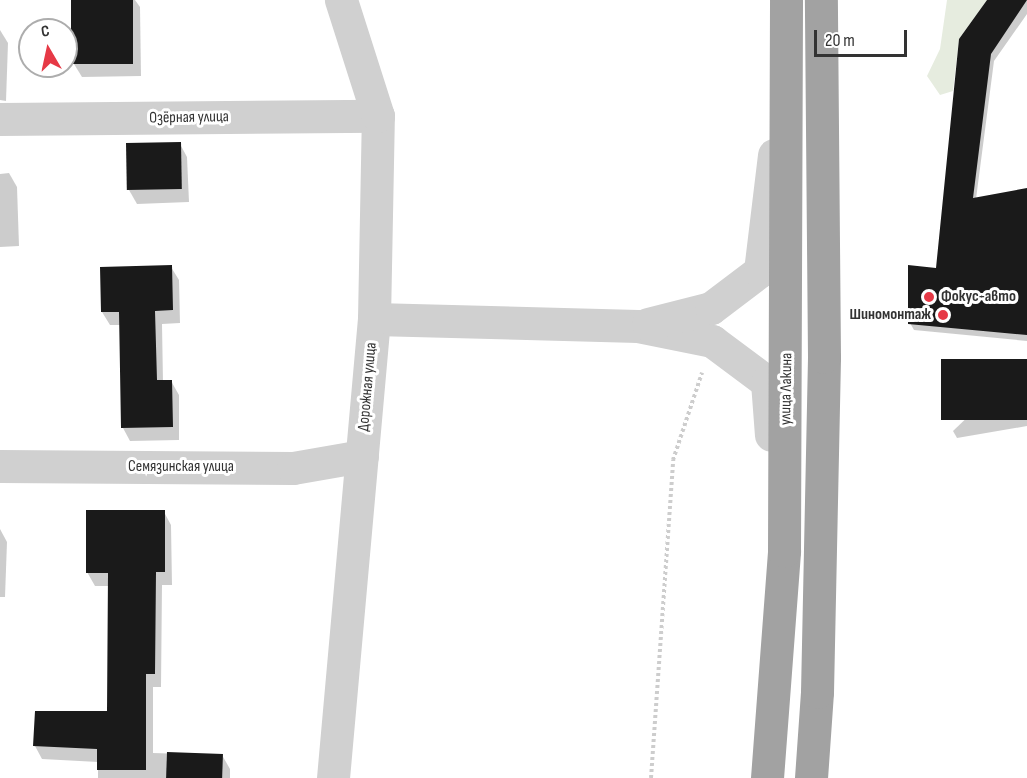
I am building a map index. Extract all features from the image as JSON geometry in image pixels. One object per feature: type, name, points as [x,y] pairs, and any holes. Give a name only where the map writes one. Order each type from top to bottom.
[{"type":"highway","name":"улица Лакина","points":[[767,778],[784,550],[786,0]]},
{"type":"highway","points":[[811,778],[816,692],[824,369],[821,0]]},
{"type":"street","name":"Дорожная улица","points":[[333,778],[374,319],[378,116],[341,0]]},
{"type":"street","points":[[638,326],[711,308],[760,270],[787,87]]},
{"type":"street","name":"Озёрная улица","points":[[0,119],[378,116]]},
{"type":"street","points":[[374,319],[638,326],[712,341],[768,382],[784,550]]},
{"type":"street","name":"Семязинская улица","points":[[0,466],[293,468],[362,456]]},
{"type":"path","points":[[651,778],[674,460],[712,341]]},
{"type":"shaded area","points":[[947,0],[987,0],[959,39],[953,91],[940,95],[927,76],[940,49]]},
{"type":"building","points":[[71,0],[133,0],[133,64],[78,64],[78,18],[71,18]]},
{"type":"building","points":[[987,0],[1027,0],[991,54],[973,198],[1027,188],[1027,335],[908,324],[908,265],[936,268],[959,39]]},
{"type":"building","points":[[181,142],[182,189],[127,190],[126,143]]},
{"type":"building","points":[[172,265],[173,310],[155,311],[157,380],[172,380],[173,427],[121,428],[119,312],[101,312],[100,267]]},
{"type":"building","points":[[941,359],[1027,359],[1027,420],[941,420]]},
{"type":"building","points":[[86,510],[165,510],[165,572],[156,572],[155,674],[146,674],[146,770],[97,770],[97,749],[33,746],[35,711],[107,711],[108,573],[86,573]]},
{"type":"building","points":[[167,752],[223,754],[222,778],[166,778]]},
{"type":"place","name":"Фокус-авто","points":[[929,297]]},
{"type":"place","name":"Шиномонтаж","points":[[943,315]]}]
